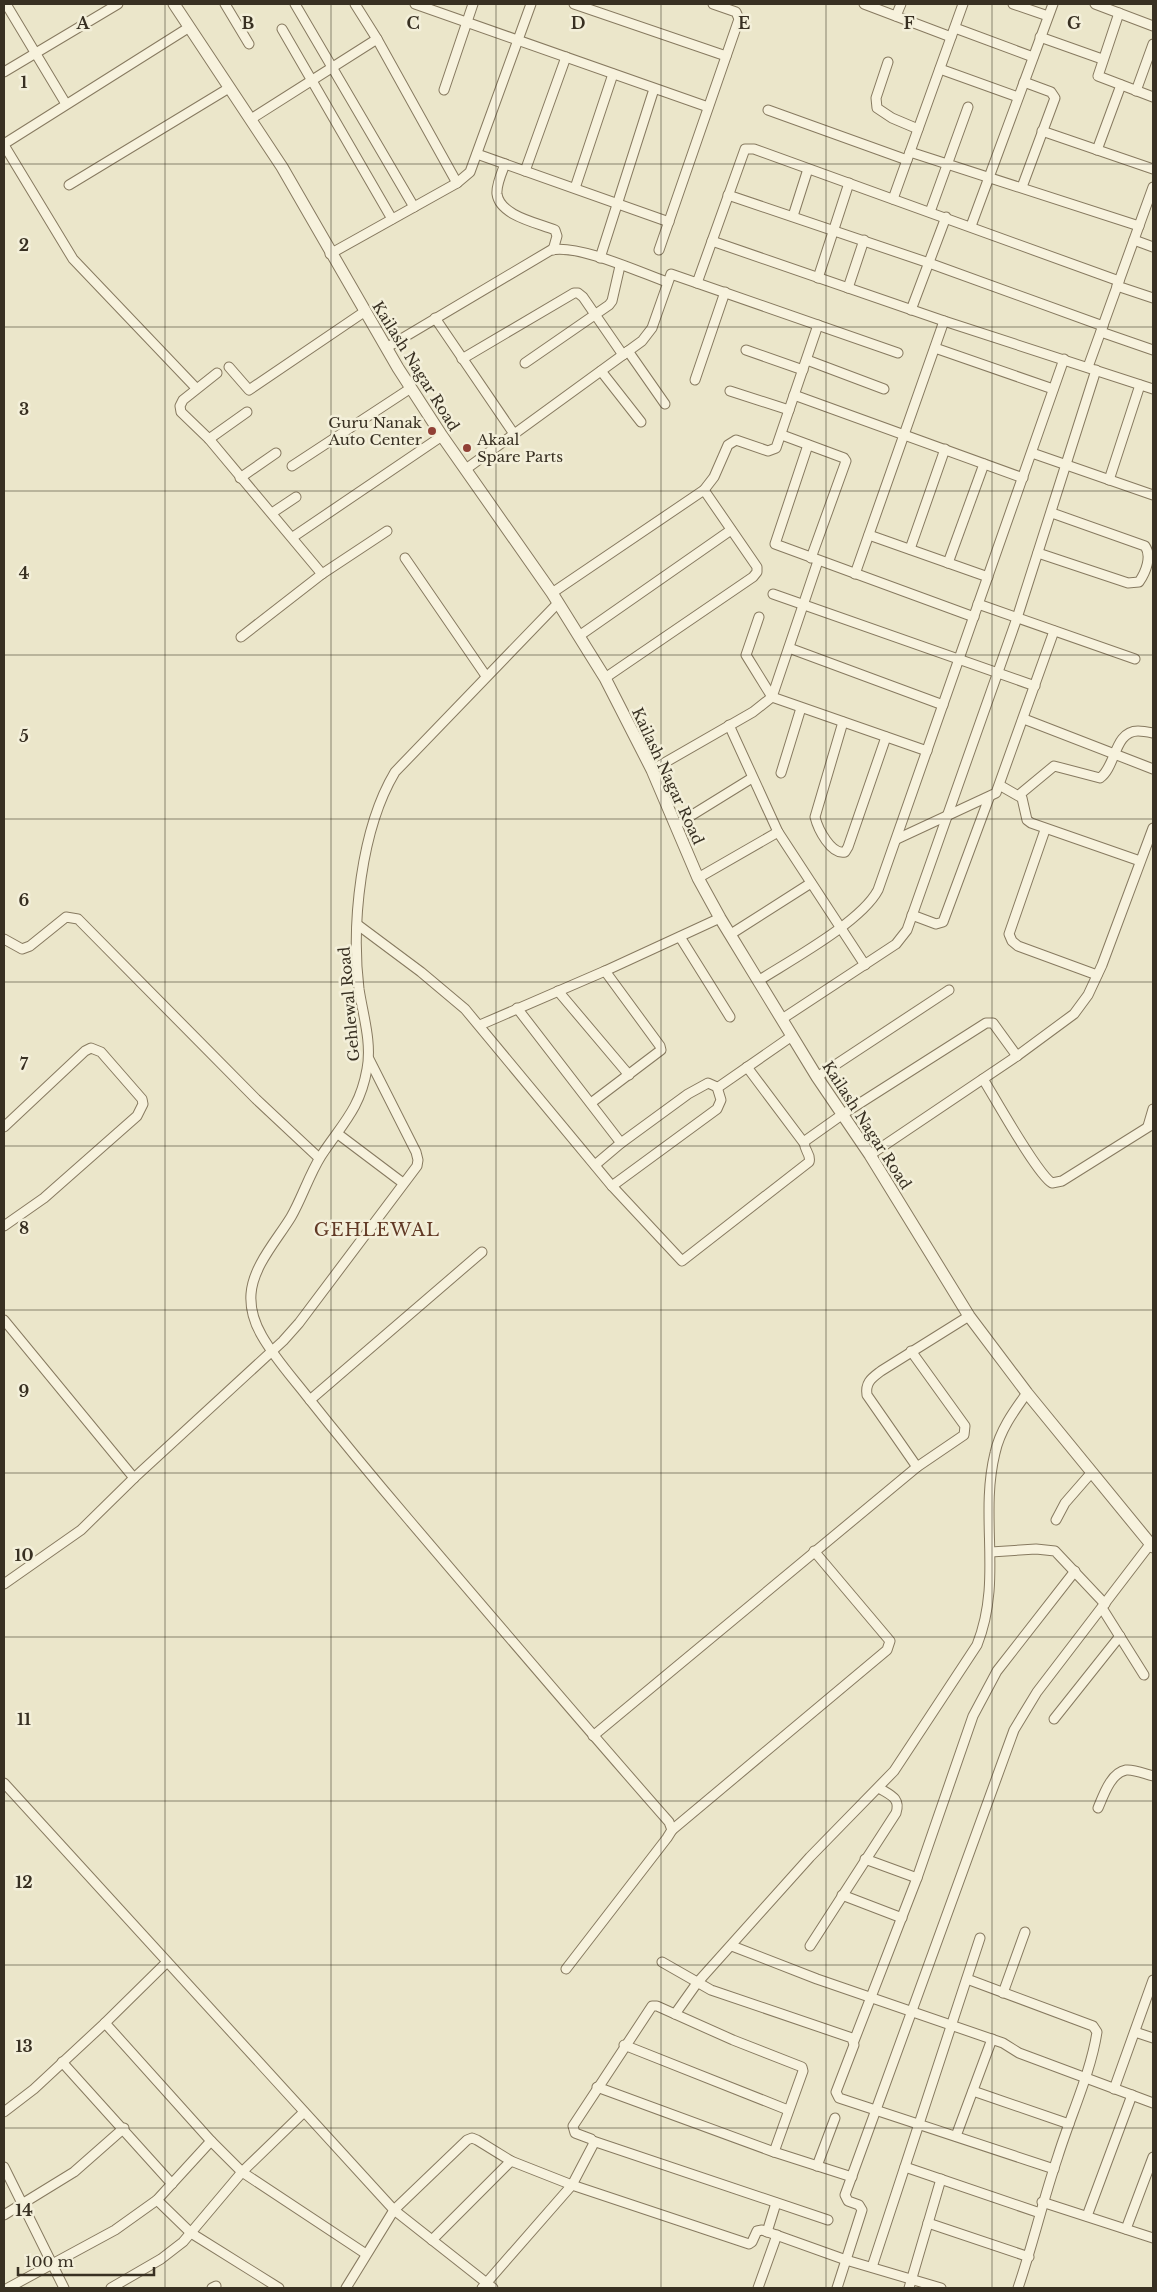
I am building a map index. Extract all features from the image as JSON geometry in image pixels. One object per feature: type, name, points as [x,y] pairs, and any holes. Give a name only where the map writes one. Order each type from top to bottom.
[{"type":"street","points":[[6,4],[66,104]]},
{"type":"street","points":[[4,72],[118,4]]},
{"type":"street","name":"Kailash Nagar Road","points":[[174,4],[188,28],[282,167],[330,254],[411,388],[579,636],[604,678],[652,770],[698,878],[720,918],[817,1077],[870,1155],[969,1316],[1027,1393],[1152,1545]]},
{"type":"street","points":[[225,4],[250,44]]},
{"type":"street","points":[[294,4],[414,207]]},
{"type":"street","points":[[355,4],[457,183]]},
{"type":"street","points":[[415,4],[708,107]]},
{"type":"street","points":[[444,90],[473,4]]},
{"type":"street","points":[[330,254],[457,183],[470,172],[531,4]]},
{"type":"street","points":[[574,4],[726,56]]},
{"type":"street","points":[[659,250],[739,19],[738,14],[713,4]]},
{"type":"street","points":[[864,4],[952,37]]},
{"type":"street","points":[[896,16],[901,4]]},
{"type":"street","points":[[893,199],[963,4]]},
{"type":"street","points":[[1013,4],[1048,16]]},
{"type":"street","points":[[971,226],[1053,4]]},
{"type":"street","points":[[1095,4],[1153,26]]},
{"type":"street","points":[[1120,13],[1102,59],[1098,76],[1153,97]]},
{"type":"street","points":[[188,28],[4,144],[73,259],[196,388]]},
{"type":"street","points":[[282,28],[392,219]]},
{"type":"street","points":[[955,28],[1033,57]]},
{"type":"street","points":[[1040,37],[1102,59]]},
{"type":"street","points":[[251,119],[377,40]]},
{"type":"street","points":[[1136,91],[1153,44]]},
{"type":"street","points":[[525,171],[566,58]]},
{"type":"street","points":[[888,62],[876,98],[877,108],[892,118],[918,129]]},
{"type":"street","points":[[940,69],[1018,97]]},
{"type":"street","points":[[575,188],[613,74]]},
{"type":"street","points":[[1022,187],[1055,98],[1054,94],[1024,82]]},
{"type":"street","points":[[1098,150],[1121,85]]},
{"type":"street","points":[[69,185],[229,88]]},
{"type":"street","points":[[600,258],[654,88]]},
{"type":"street","points":[[930,212],[968,107]]},
{"type":"street","points":[[768,110],[909,156],[947,164],[1022,187],[1139,226]]},
{"type":"street","points":[[1042,131],[1153,168]]},
{"type":"street","points":[[697,283],[745,149],[754,149],[971,226],[1153,298]]},
{"type":"street","points":[[477,154],[668,222]]},
{"type":"street","points":[[505,164],[497,189],[499,200],[510,212],[555,230],[557,236],[553,250]]},
{"type":"street","points":[[792,216],[808,169]]},
{"type":"street","points":[[818,278],[849,183]]},
{"type":"street","points":[[782,1019],[866,966],[902,938],[949,814],[996,673],[1017,618],[1052,513],[1102,329],[1139,226],[1151,201],[1153,187]]},
{"type":"street","points":[[728,195],[929,263],[1153,350]]},
{"type":"street","points":[[911,310],[946,217]]},
{"type":"street","points":[[848,288],[864,240]]},
{"type":"street","points":[[1134,240],[1153,247]]},
{"type":"street","points":[[712,241],[911,310],[1153,389]]},
{"type":"street","points":[[386,348],[553,250],[570,249],[667,282]]},
{"type":"street","points":[[525,363],[595,316],[612,301],[620,266]]},
{"type":"street","points":[[466,469],[648,335],[667,282],[670,275],[673,274],[898,353]]},
{"type":"street","points":[[695,380],[725,292]]},
{"type":"street","points":[[462,358],[574,293],[578,293],[665,404]]},
{"type":"street","points":[[229,367],[248,390],[364,312]]},
{"type":"street","points":[[435,318],[514,434]]},
{"type":"street","points":[[855,574],[944,321]]},
{"type":"street","points":[[604,678],[757,572],[757,567],[704,490],[714,477],[728,445],[732,442],[736,440],[772,450],[776,448],[818,325]]},
{"type":"street","points":[[935,348],[1053,389]]},
{"type":"street","points":[[746,350],[803,370]]},
{"type":"street","points":[[758,981],[841,927],[872,901],[897,839],[958,659],[1064,359]]},
{"type":"street","points":[[807,360],[884,389]]},
{"type":"street","points":[[601,371],[641,422]]},
{"type":"street","points":[[217,373],[182,400],[181,412],[209,440],[293,537],[322,574]]},
{"type":"street","points":[[1109,480],[1140,385]]},
{"type":"street","points":[[292,466],[411,388]]},
{"type":"street","points":[[730,391],[789,410]]},
{"type":"street","points":[[794,395],[1023,478]]},
{"type":"street","points":[[209,440],[247,412]]},
{"type":"street","points":[[652,770],[753,712],[772,698],[804,605],[815,560],[846,464],[844,458],[782,435]]},
{"type":"street","points":[[293,537],[442,436]]},
{"type":"street","points":[[808,445],[775,544],[974,617]]},
{"type":"street","points":[[910,549],[945,449]]},
{"type":"street","points":[[240,478],[276,453]]},
{"type":"street","points":[[1032,453],[1151,494],[1153,484]]},
{"type":"street","points":[[948,564],[984,464]]},
{"type":"street","name":"Gehlewal Road","points":[[672,1830],[669,1822],[593,1736],[351,1452],[271,1351],[257,1326],[251,1294],[255,1278],[265,1258],[292,1216],[320,1158],[357,1104],[368,1066],[359,987],[358,925],[365,857],[370,832],[384,791],[395,772],[486,676],[555,598],[704,490]]},
{"type":"street","points":[[272,513],[296,497]]},
{"type":"street","points":[[1038,553],[1128,583],[1139,582],[1142,577],[1148,558],[1148,551],[1145,546],[1052,513]]},
{"type":"street","points":[[579,636],[730,530]]},
{"type":"street","points":[[241,637],[322,574],[387,531]]},
{"type":"street","points":[[869,535],[988,577]]},
{"type":"street","points":[[405,558],[486,676]]},
{"type":"street","points":[[773,594],[1035,686]]},
{"type":"street","points":[[978,604],[1135,659]]},
{"type":"street","points":[[759,618],[746,655],[772,698],[927,750]]},
{"type":"street","points":[[897,839],[949,814],[989,798],[996,793],[1001,786],[1054,632]]},
{"type":"street","points":[[789,648],[943,705]]},
{"type":"street","points":[[780,773],[801,708]]},
{"type":"street","points":[[1024,719],[1153,768]]},
{"type":"street","points":[[843,722],[815,817],[827,840],[840,853],[845,852],[848,847],[886,737]]},
{"type":"street","points":[[729,725],[778,832],[866,966]]},
{"type":"street","points":[[1019,795],[1054,766],[1100,778],[1108,770],[1123,738],[1139,730],[1153,733]]},
{"type":"street","points":[[676,825],[752,778]]},
{"type":"street","points":[[1001,786],[1019,795],[1024,802],[1028,820],[1031,823],[1045,830],[1140,861]]},
{"type":"street","points":[[912,915],[936,924],[943,922],[989,798]]},
{"type":"street","points":[[870,1155],[1017,1056],[1074,1014],[1088,995],[1097,975],[1153,828]]},
{"type":"street","points":[[1045,830],[1009,934],[1012,941],[1018,946],[1097,975]]},
{"type":"street","points":[[698,878],[778,832]]},
{"type":"street","points":[[731,934],[811,883]]},
{"type":"street","points":[[4,940],[22,948],[30,946],[66,917],[78,919],[256,1099],[320,1158]]},
{"type":"street","points":[[480,1025],[605,971],[720,918]]},
{"type":"street","points":[[358,925],[443,989],[480,1025],[612,1186],[682,1261],[810,1162],[810,1156],[804,1143],[747,1067]]},
{"type":"street","points":[[680,937],[730,1017]]},
{"type":"street","points":[[591,1103],[659,1053],[660,1046],[605,971]]},
{"type":"street","points":[[817,1077],[950,990]]},
{"type":"street","points":[[558,991],[629,1075]]},
{"type":"street","points":[[517,1008],[621,1143]]},
{"type":"street","points":[[804,1143],[843,1114],[986,1023],[993,1023],[1017,1056]]},
{"type":"street","points":[[717,1087],[792,1036]]},
{"type":"street","points":[[4,1127],[85,1051],[91,1048],[101,1052],[142,1098],[143,1104],[137,1116],[44,1198],[4,1226]]},
{"type":"street","points":[[4,1584],[81,1530],[299,1323],[417,1166],[416,1152],[368,1058]]},
{"type":"street","points":[[983,1079],[1035,1162],[1047,1180],[1052,1183],[1062,1180],[1150,1125],[1153,1109]]},
{"type":"street","points":[[595,1166],[621,1143],[705,1084],[710,1083],[717,1087],[721,1100],[716,1109],[612,1186]]},
{"type":"street","points":[[338,1134],[403,1184]]},
{"type":"street","points":[[310,1400],[482,1252]]},
{"type":"street","points":[[917,1466],[867,1395],[866,1387],[869,1380],[911,1351],[969,1316]]},
{"type":"street","points":[[4,1320],[134,1478]]},
{"type":"street","points":[[593,1736],[917,1466],[964,1435],[966,1429],[911,1351]]},
{"type":"street","points":[[675,2014],[697,1983],[838,1826],[879,1788],[905,1756],[977,1645],[986,1624],[989,1604],[989,1494],[995,1453],[1002,1433],[1027,1393]]},
{"type":"street","points":[[1056,1520],[1065,1503],[1092,1472]]},
{"type":"street","points":[[837,2288],[862,2210],[859,2205],[845,2198],[1014,1730],[1036,1692],[1152,1545]]},
{"type":"street","points":[[990,1552],[1054,1550],[1075,1571],[1104,1606],[1144,1674]]},
{"type":"street","points":[[566,1969],[672,1830],[887,1650],[890,1645],[890,1641],[814,1551]]},
{"type":"street","points":[[1054,2169],[920,2123],[876,2110],[837,2096],[836,2092],[917,1878],[973,1716],[988,1686],[1075,1571]]},
{"type":"street","points":[[1054,1719],[1120,1636]]},
{"type":"street","points":[[1098,1808],[1108,1786],[1119,1773],[1130,1771],[1153,1776]]},
{"type":"street","points":[[4,1783],[394,2210],[487,2286],[572,2185],[594,2146],[593,2141]]},
{"type":"street","points":[[810,1946],[898,1807],[895,1798],[879,1788]]},
{"type":"street","points":[[865,1859],[917,1878]]},
{"type":"street","points":[[842,1895],[902,1918]]},
{"type":"street","points":[[1004,1993],[1025,1932]]},
{"type":"street","points":[[872,2267],[980,1938]]},
{"type":"street","points":[[732,1946],[776,1965],[1007,2044],[1019,2053],[1153,2103]]},
{"type":"street","points":[[4,2112],[34,2089],[167,1962]]},
{"type":"street","points":[[662,1962],[697,1983],[757,2006],[849,2036],[854,2041]]},
{"type":"street","points":[[967,1979],[1096,2029],[1096,2037],[1084,2078],[1042,2202],[1029,2257],[1018,2288]]},
{"type":"street","points":[[1114,2089],[1153,1980]]},
{"type":"street","points":[[774,2152],[803,2071],[800,2065],[733,2040],[675,2014],[652,2006],[597,2087],[573,2129],[575,2132],[593,2141],[828,2220]]},
{"type":"street","points":[[105,2023],[211,2141],[242,2172],[366,2254]]},
{"type":"street","points":[[1135,2032],[1153,2038]]},
{"type":"street","points":[[956,2136],[992,2039]]},
{"type":"street","points":[[624,2045],[788,2110]]},
{"type":"street","points":[[62,2062],[124,2128],[172,2184]]},
{"type":"street","points":[[597,2087],[774,2152],[852,2177]]},
{"type":"street","points":[[973,2091],[1069,2124]]},
{"type":"street","points":[[1087,2216],[1132,2095]]},
{"type":"street","points":[[111,2288],[174,2250],[191,2233],[242,2172],[304,2112]]},
{"type":"street","points":[[817,2166],[835,2118]]},
{"type":"street","points":[[4,2215],[22,2206],[74,2172],[124,2128]]},
{"type":"street","points":[[346,2288],[394,2210],[467,2140],[472,2138],[511,2161],[572,2185],[748,2244],[752,2242],[759,2230],[846,2260],[941,2288]]},
{"type":"street","points":[[8,2288],[115,2230],[157,2200],[211,2141]]},
{"type":"street","points":[[1126,2229],[1153,2157]]},
{"type":"street","points":[[432,2240],[511,2161]]},
{"type":"street","points":[[4,2167],[64,2288]]},
{"type":"street","points":[[905,2167],[1040,2213]]},
{"type":"street","points":[[909,2288],[941,2179]]},
{"type":"street","points":[[157,2200],[191,2233],[279,2288]]},
{"type":"street","points":[[1042,2202],[1153,2238]]},
{"type":"street","points":[[767,2232],[776,2203]]},
{"type":"street","points":[[928,2222],[1029,2257]]},
{"type":"street","points":[[758,2288],[777,2235]]},
{"type":"place","name":"Guru Nanak Auto Center","points":[[432,431]]},
{"type":"place","name":"Akaal Spare Parts","points":[[467,448]]},
{"type":"district","name":"GEHLEWAL","points":[[377,1230]]}]
